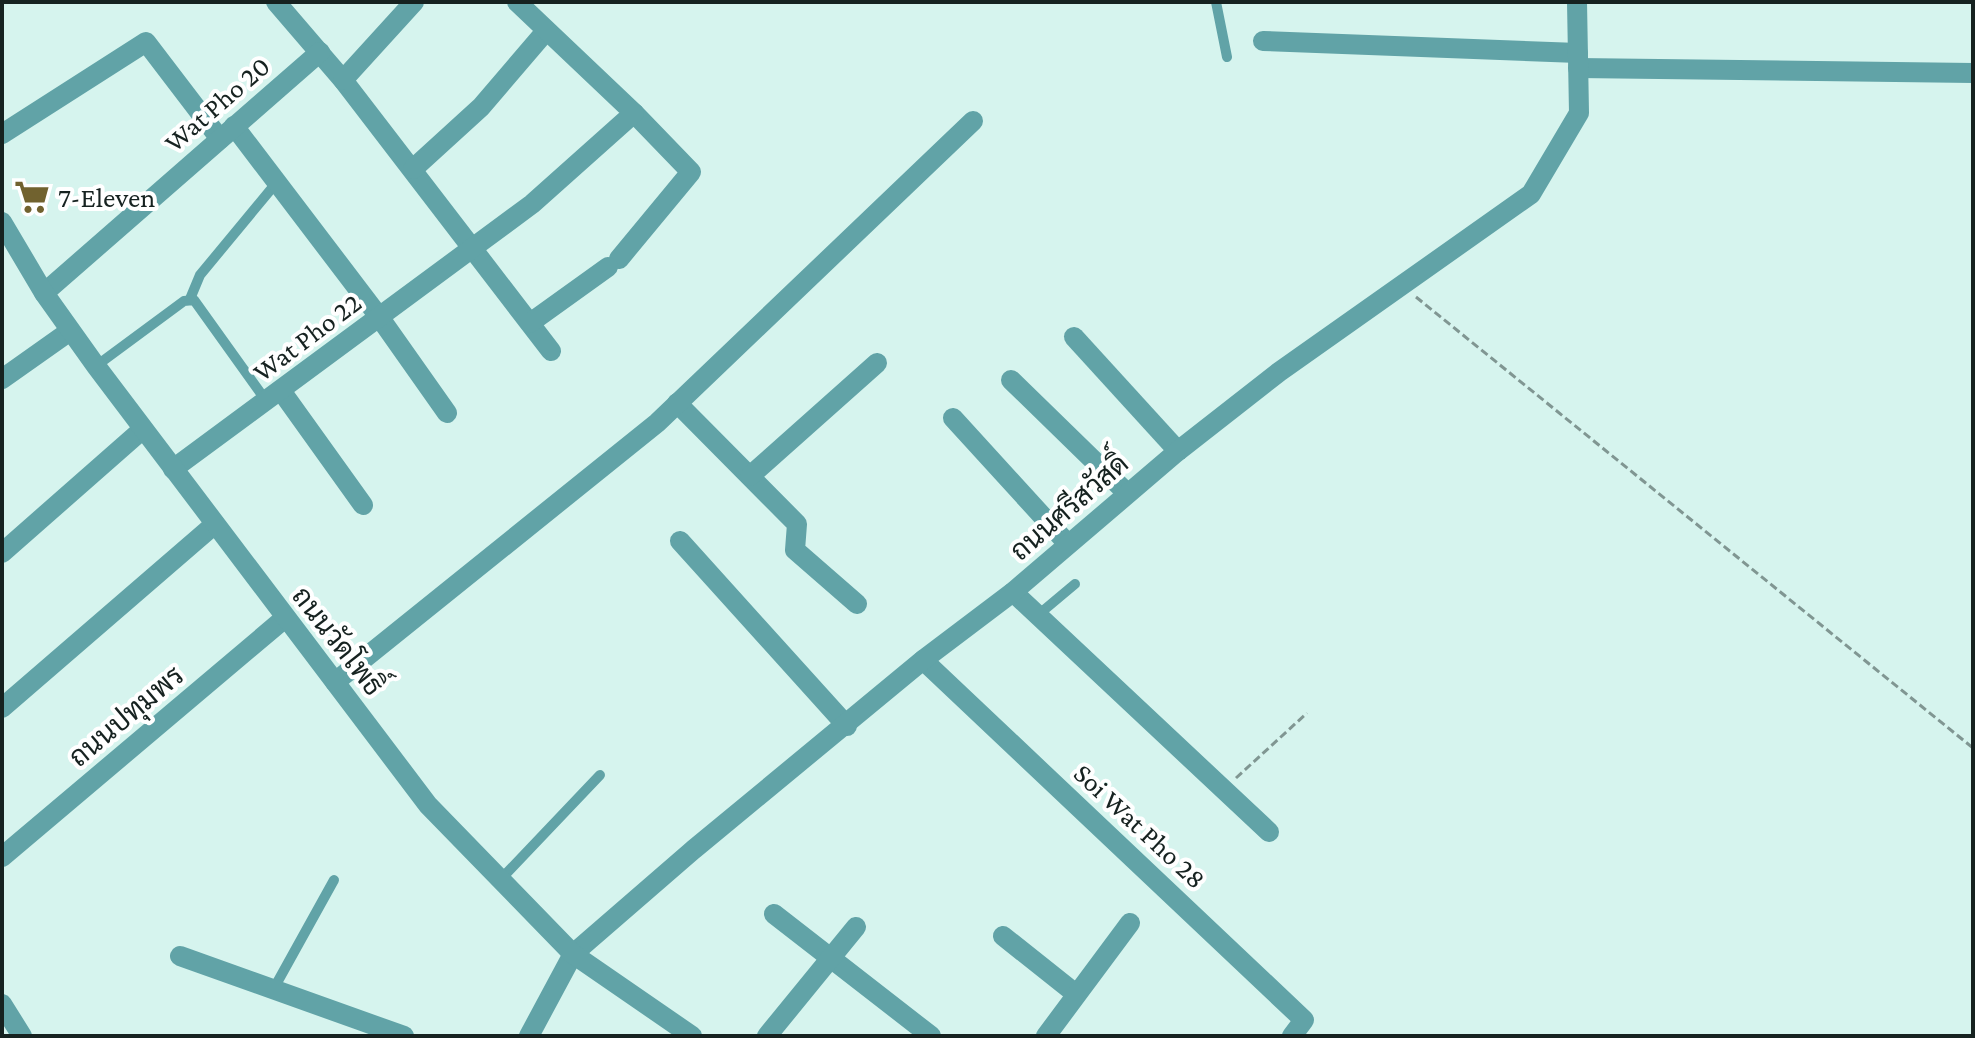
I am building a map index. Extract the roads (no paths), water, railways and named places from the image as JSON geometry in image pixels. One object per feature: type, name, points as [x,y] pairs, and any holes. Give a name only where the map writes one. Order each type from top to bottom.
[{"type":"street","points":[[276,2],[343,80],[551,351]]},
{"type":"street","points":[[343,80],[414,2]]},
{"type":"street","points":[[517,2],[691,172],[614,263],[530,323]]},
{"type":"street","name":"ถนนศรีสวัสดิ์","points":[[529,1036],[573,954],[923,660],[1013,592],[1178,451],[1279,372],[1531,194],[1579,113],[1577,2]]},
{"type":"street","points":[[413,169],[481,107],[546,31]]},
{"type":"street","points":[[1263,41],[1578,60],[1973,73]]},
{"type":"street","points":[[2,134],[146,42],[277,182],[447,413]]},
{"type":"street","name":"Wat Pho 20","points":[[44,293],[320,52]]},
{"type":"street","name":"Wat Pho 22","points":[[173,469],[532,204],[634,113]]},
{"type":"street","points":[[335,682],[677,403],[973,121]]},
{"type":"street","name":"ถนนวัดโพธิ์","points":[[2,222],[70,331],[428,805],[573,954],[692,1036]]},
{"type":"street","points":[[2,379],[70,331]]},
{"type":"street","points":[[1074,337],[1178,451]]},
{"type":"street","points":[[750,476],[877,363]]},
{"type":"street","points":[[1011,380],[1127,493]]},
{"type":"street","points":[[274,397],[363,505]]},
{"type":"street","points":[[677,403],[797,524],[795,550],[857,604]]},
{"type":"street","points":[[953,418],[1067,543]]},
{"type":"street","points":[[2,553],[143,429]]},
{"type":"street","points":[[2,708],[215,524]]},
{"type":"street","points":[[680,541],[847,726]]},
{"type":"street","points":[[1013,592],[1269,832]]},
{"type":"street","name":"ถนนปทุมพร","points":[[2,857],[285,618]]},
{"type":"street","name":"Soi Wat Pho 28","points":[[923,660],[1304,1020],[1292,1036]]},
{"type":"street","points":[[774,914],[931,1036]]},
{"type":"street","points":[[1046,1036],[1130,923]]},
{"type":"street","points":[[767,1036],[856,927]]},
{"type":"street","points":[[1003,936],[1076,994]]},
{"type":"street","points":[[180,956],[404,1036]]},
{"type":"street","points":[[2,1004],[22,1036]]},
{"type":"lane","points":[[1216,2],[1227,57]]},
{"type":"lane","points":[[96,366],[190,299],[200,275],[277,182]]},
{"type":"lane","points":[[190,299],[197,302],[274,397]]},
{"type":"lane","points":[[1038,615],[1075,584]]},
{"type":"lane","points":[[501,879],[600,775]]},
{"type":"lane","points":[[273,990],[334,880]]},
{"type":"place","name":"7-Eleven","points":[[32,197]]}]
